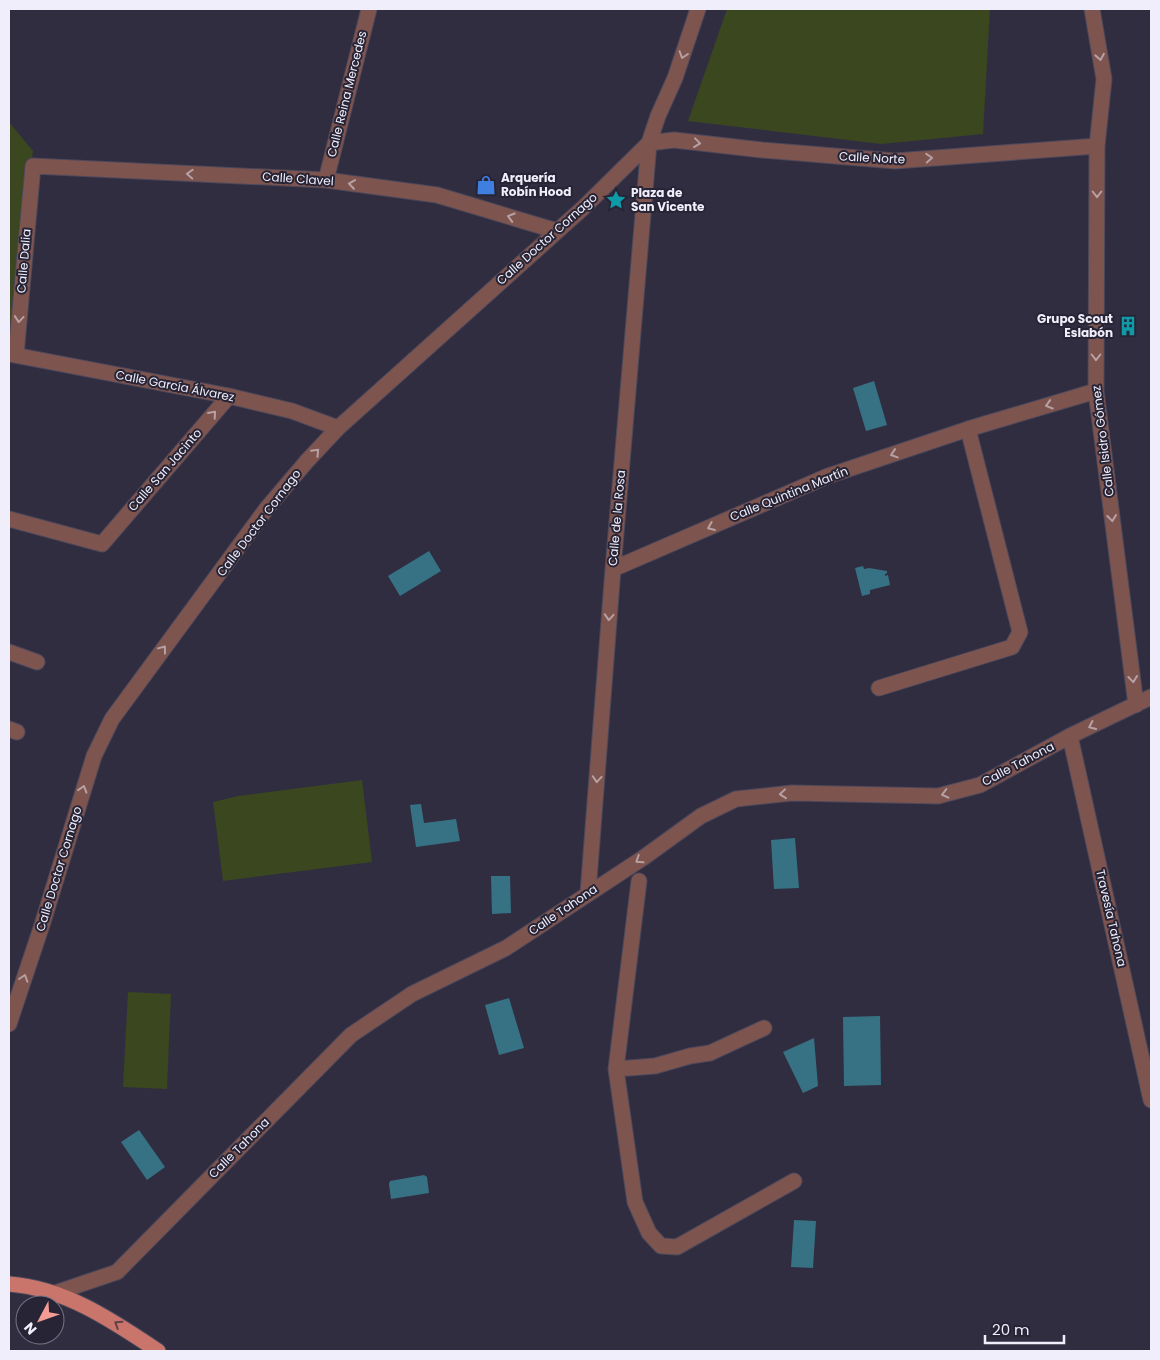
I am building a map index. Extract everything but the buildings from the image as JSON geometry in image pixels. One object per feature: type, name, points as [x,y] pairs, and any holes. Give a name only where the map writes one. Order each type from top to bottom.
[{"type":"main road","points":[[9,1284],[55,1293],[112,1320],[158,1351]]},
{"type":"street","name":"Calle Reina Mercedes","points":[[326,180],[369,9]]},
{"type":"street","name":"Calle Doctor Cornago","points":[[9,1024],[42,925],[94,756],[112,719],[268,508],[307,461],[338,428],[557,231],[649,143],[658,116],[675,78],[698,9]]},
{"type":"street","name":"Calle Isidro Gómez","points":[[1092,9],[1104,79],[1097,146],[1096,390],[1136,705]]},
{"type":"street","name":"Calle Norte","points":[[649,143],[674,140],[762,150],[895,161],[1097,146]]},
{"type":"street","name":"Calle de la Rosa","points":[[588,893],[649,143]]},
{"type":"street","name":"Calle Clavel","points":[[33,166],[326,180],[437,195],[557,231]]},
{"type":"street","name":"Calle Dalia","points":[[12,354],[33,166]]},
{"type":"street","name":"Calle García Álvarez","points":[[12,354],[229,396],[292,411],[338,428]]},
{"type":"street","name":"Calle Quintina Martín","points":[[613,569],[828,476],[968,429],[1096,390]]},
{"type":"street","name":"Calle San Jacinto","points":[[9,519],[102,544],[229,396]]},
{"type":"street","points":[[879,688],[1012,647],[1020,632],[968,429]]},
{"type":"street","points":[[9,652],[36,662]]},
{"type":"street","name":"Calle Tahona","points":[[55,1293],[117,1272],[351,1035],[412,994],[506,948],[643,858],[701,816],[736,799],[792,793],[938,796],[980,785],[1070,736],[1151,698]]},
{"type":"street","name":"Travesía Tahona","points":[[1070,736],[1151,1100]]},
{"type":"street","points":[[639,881],[616,1069],[636,1202],[649,1233],[661,1246],[677,1247],[794,1181]]},
{"type":"street","points":[[616,1069],[656,1066],[690,1056],[710,1054],[764,1028]]},
{"type":"green space","points":[[727,9],[990,9],[983,134],[881,144],[688,121]]},
{"type":"green space","points":[[9,122],[33,151],[11,337],[9,337]]},
{"type":"green space","points":[[362,780],[372,862],[223,881],[213,802],[238,796]]},
{"type":"green space","points":[[128,992],[171,994],[167,1089],[123,1087]]},
{"type":"water","points":[[874,381],[887,425],[866,431],[853,388]]},
{"type":"water","points":[[429,551],[441,571],[400,596],[388,576]]},
{"type":"water","points":[[863,566],[864,569],[887,571],[885,576],[888,575],[890,585],[870,590],[870,594],[862,596],[855,568]]},
{"type":"water","points":[[421,804],[424,823],[456,819],[460,841],[416,847],[410,805]]},
{"type":"water","points":[[795,838],[799,888],[774,889],[771,840]]},
{"type":"water","points":[[491,876],[510,876],[511,913],[492,914]]},
{"type":"water","points":[[509,998],[524,1048],[499,1055],[485,1005]]},
{"type":"water","points":[[880,1016],[881,1085],[844,1086],[843,1017]]},
{"type":"water","points":[[814,1038],[818,1086],[803,1093],[783,1052]]},
{"type":"water","points":[[139,1130],[165,1167],[147,1180],[121,1142]]},
{"type":"water","points":[[424,1175],[427,1177],[429,1193],[391,1199],[390,1181]]},
{"type":"water","points":[[794,1220],[816,1221],[813,1268],[791,1267]]},
{"type":"place","name":"Arquería Robín Hood","points":[[486,185]]},
{"type":"place","name":"Plaza de San Vicente","points":[[616,200]]},
{"type":"place","name":"Grupo Scout Eslabón","points":[[1128,326]]}]
